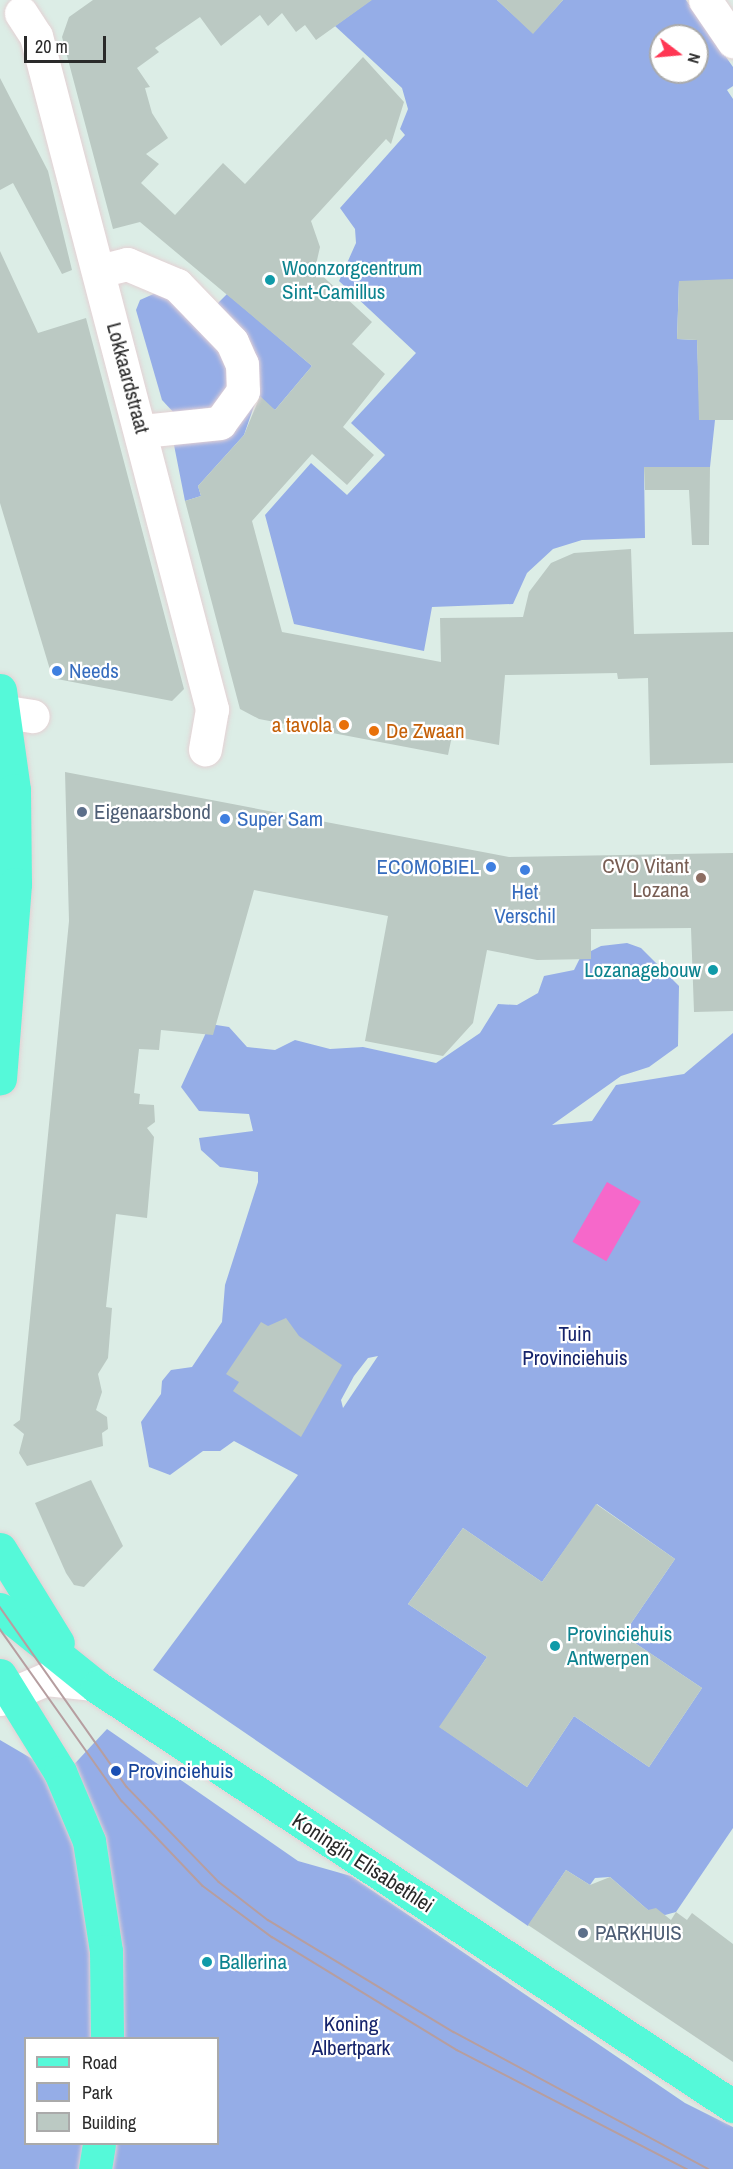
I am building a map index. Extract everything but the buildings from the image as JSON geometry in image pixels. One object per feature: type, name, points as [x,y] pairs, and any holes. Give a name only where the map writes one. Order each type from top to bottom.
[{"type":"main road","points":[[0,1078],[15,884],[14,790],[9,707]]},
{"type":"main road","points":[[0,1549],[34,1609],[92,1684]]},
{"type":"main road","name":"Koningin Elisabethlei","points":[[0,1609],[92,1684],[733,2106]]},
{"type":"main road","points":[[3,1688],[60,1772],[89,1841],[103,1918],[106,2037]]},
{"type":"main road","points":[[95,2169],[99,2145]]},
{"type":"street","points":[[705,0],[733,41]]},
{"type":"street","name":"Lokkaardstraat","points":[[20,13],[36,36],[142,431],[212,710],[206,749]]},
{"type":"street","points":[[99,271],[128,264],[177,285],[232,342],[242,364],[243,391],[220,423],[209,429],[142,431]]},
{"type":"street","points":[[3,1688],[46,1679],[92,1684]]},
{"type":"green space","points":[[371,0],[497,0],[533,33],[563,0],[686,0],[703,24],[649,24],[649,84],[709,84],[709,33],[733,67],[733,86],[727,90],[733,99],[733,283],[679,281],[677,339],[697,340],[700,420],[715,420],[710,467],[644,467],[645,538],[582,540],[553,549],[527,573],[513,604],[432,607],[424,651],[294,624],[265,515],[311,463],[347,495],[385,455],[351,423],[416,353],[339,281],[356,243],[355,229],[340,208],[405,135],[400,129],[408,109],[402,88],[335,26]]},
{"type":"green space","points":[[158,292],[167,294],[232,359],[225,405],[175,414],[162,400],[136,310],[140,300]]},
{"type":"green space","points":[[227,294],[312,366],[275,410],[257,397],[258,366],[215,306]]},
{"type":"green space","points":[[257,397],[244,435],[198,486],[201,496],[185,501],[174,445],[237,425]]},
{"type":"green space","name":"Tuin Provinciehuis","points":[[627,943],[641,948],[679,986],[678,1046],[649,1067],[621,1076],[552,1125],[592,1121],[616,1085],[684,1074],[733,1033],[733,1828],[676,1912],[665,1915],[648,1910],[610,1877],[595,1878],[590,1885],[566,1870],[528,1926],[153,1670],[298,1475],[234,1441],[220,1451],[203,1451],[170,1475],[149,1467],[141,1422],[161,1394],[162,1381],[171,1370],[192,1367],[222,1322],[225,1285],[258,1182],[258,1172],[220,1167],[201,1150],[199,1138],[253,1131],[249,1114],[199,1111],[181,1087],[210,1024],[229,1027],[247,1047],[275,1050],[295,1040],[330,1049],[363,1047],[436,1063],[480,1033],[498,1004],[517,1005],[538,993],[544,976],[574,970],[581,956],[601,946]],"holes":[[[378,1356],[343,1408],[341,1400],[354,1376],[368,1358]],[[597,1504],[675,1559],[623,1635],[702,1688],[649,1767],[574,1716],[527,1787],[440,1727],[487,1657],[408,1604],[463,1528],[542,1582]]]},
{"type":"green space","name":"Koning Albertpark","points":[[107,1729],[298,1861],[351,1876],[685,2103],[733,2127],[733,2169],[0,2169],[0,1740],[41,1764],[53,1787]]},
{"type":"shaded area","points":[[607,1182],[641,1202],[606,1261],[572,1242]]},
{"type":"tram line","points":[[0,1607],[127,1787],[219,1882],[268,1920],[454,2032],[708,2169]]},
{"type":"tram line","points":[[0,1629],[122,1801],[203,1886],[272,1937],[457,2050],[687,2169]]},
{"type":"place","name":"Woonzorgcentrum Sint-Camillus","points":[[270,280]]},
{"type":"place","name":"Needs","points":[[57,671]]},
{"type":"place","name":"a tavola","points":[[344,725]]},
{"type":"place","name":"De Zwaan","points":[[374,731]]},
{"type":"place","name":"Eigenaarsbond","points":[[82,812]]},
{"type":"place","name":"Super Sam","points":[[225,819]]},
{"type":"place","name":"ECOMOBIEL","points":[[491,867]]},
{"type":"place","name":"Het Verschil","points":[[525,870]]},
{"type":"place","name":"CVO Vitant Lozana","points":[[701,878]]},
{"type":"place","name":"Lozanagebouw","points":[[713,970]]},
{"type":"place","name":"Provinciehuis Antwerpen","points":[[555,1646]]},
{"type":"place","name":"Provinciehuis","points":[[116,1771]]},
{"type":"place","name":"PARKHUIS","points":[[583,1933]]},
{"type":"place","name":"Ballerina","points":[[207,1962]]}]
